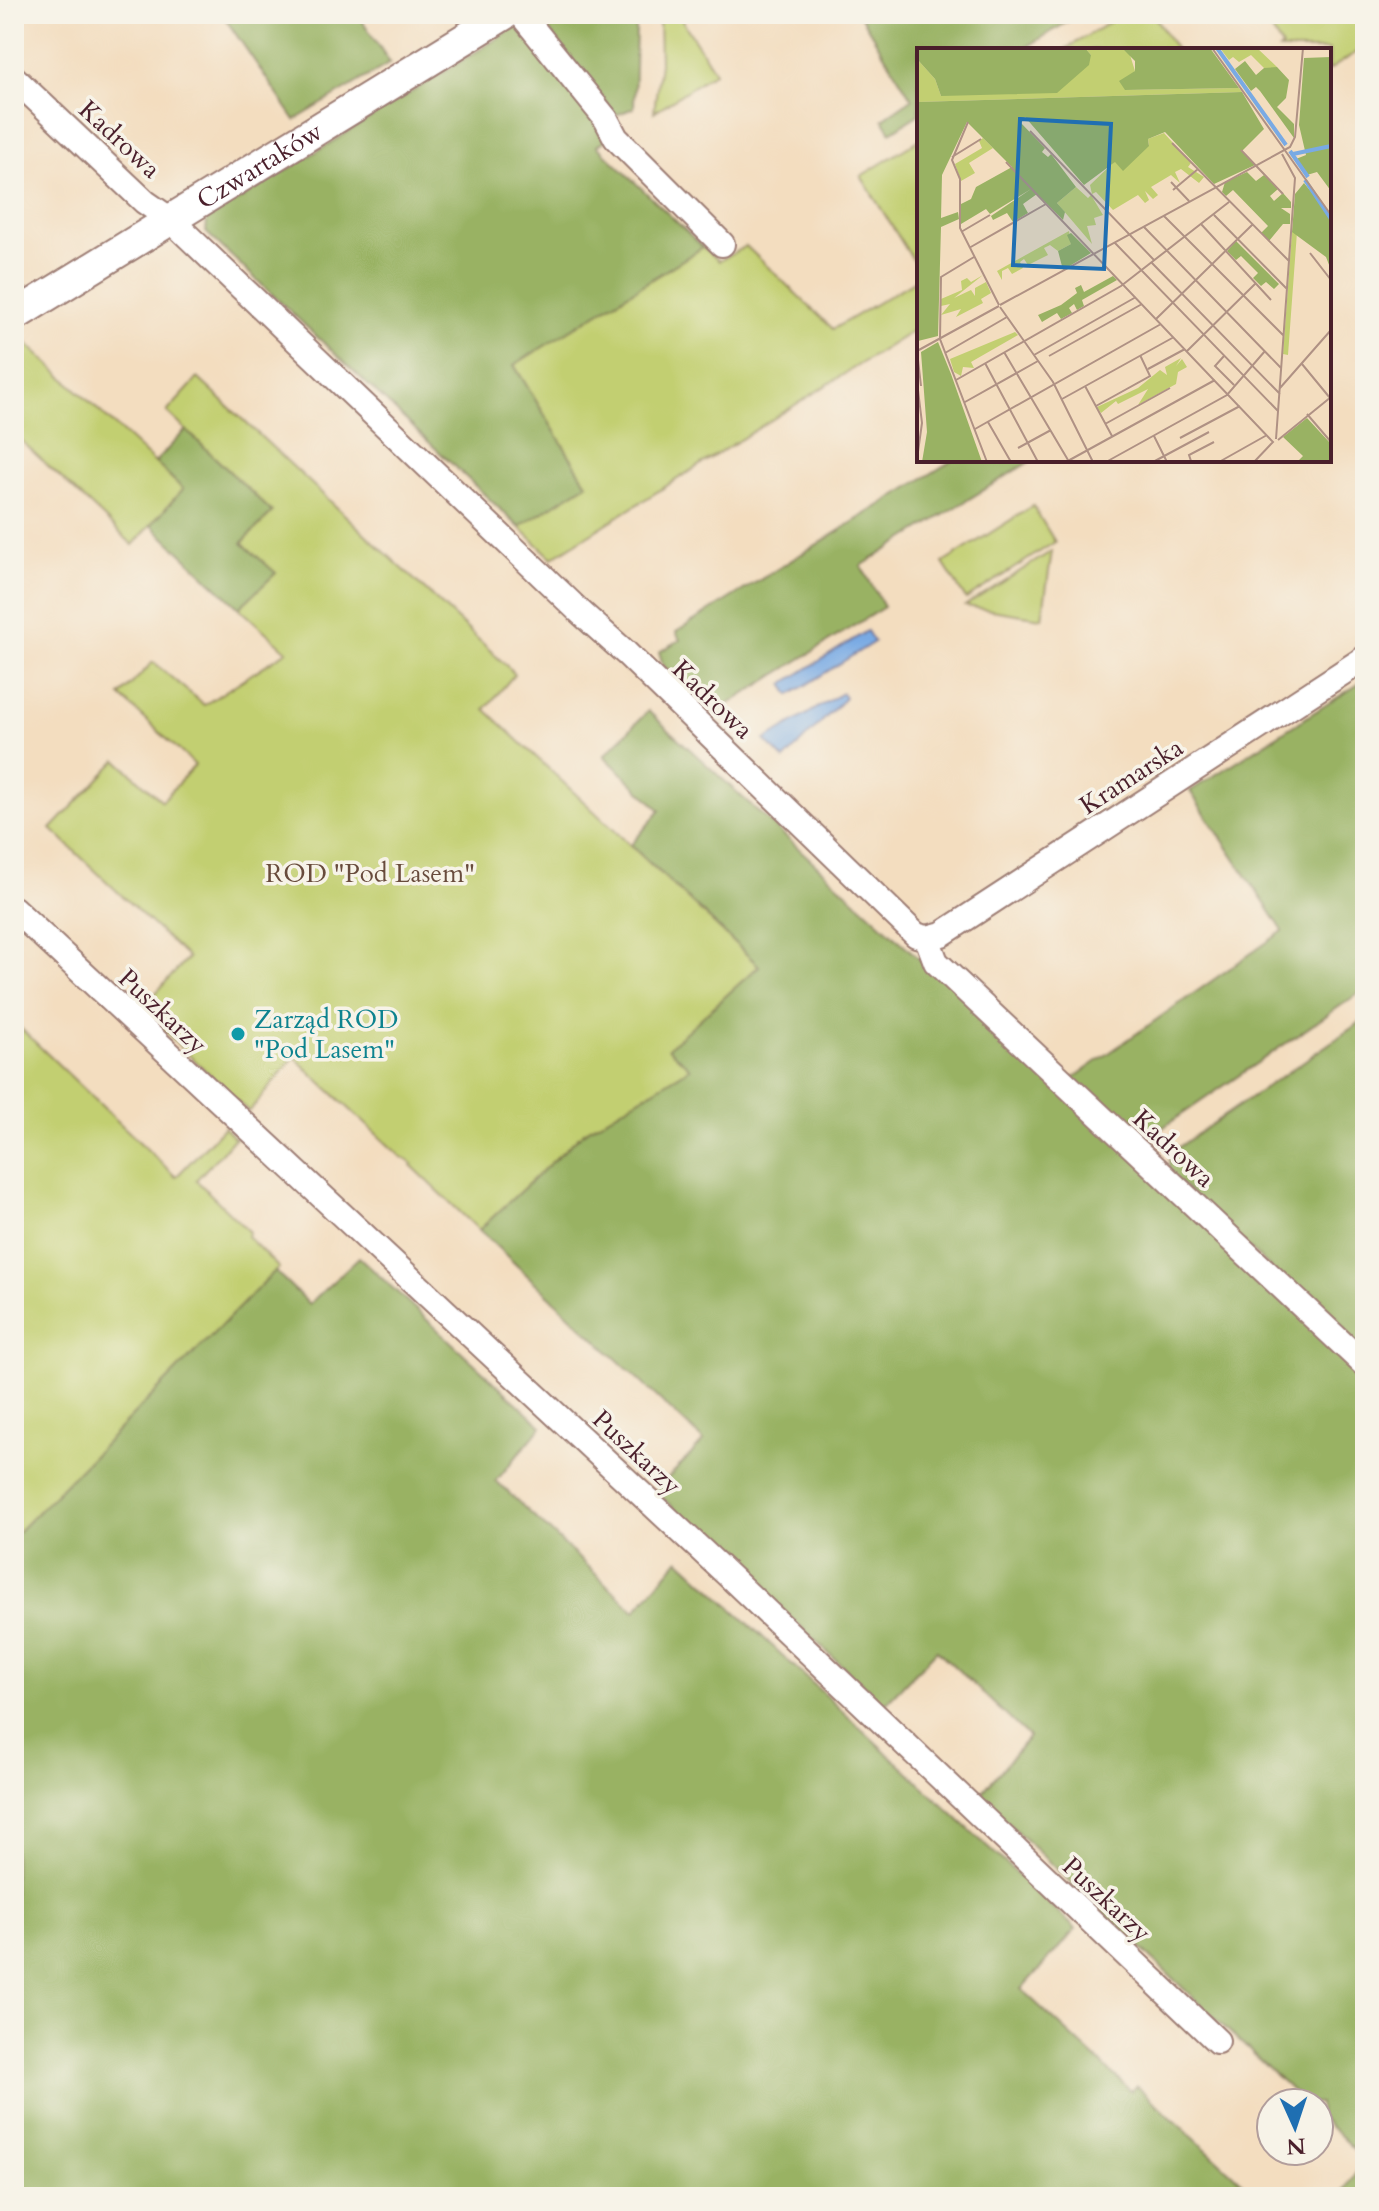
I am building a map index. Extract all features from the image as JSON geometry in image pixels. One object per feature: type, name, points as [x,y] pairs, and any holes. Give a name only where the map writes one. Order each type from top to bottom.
[{"type":"street","name":"Czwartaków","points":[[14,316],[505,14]]},
{"type":"street","points":[[521,14],[606,119],[616,138],[722,244]]},
{"type":"street","name":"Kadrowa","points":[[14,78],[145,202],[171,220],[626,653],[905,925],[916,935],[927,938],[936,962],[1365,1365]]},
{"type":"street","name":"Kramarska","points":[[927,938],[942,934],[1365,658]]},
{"type":"street","name":"Puszkarzy","points":[[14,909],[728,1575],[1217,2041]]},
{"type":"green space","points":[[222,14],[358,14],[390,63],[295,120]]},
{"type":"green space","points":[[536,14],[633,14],[636,27],[634,108],[616,115]]},
{"type":"green space","points":[[659,14],[678,14],[715,72],[654,112],[660,63]]},
{"type":"green space","points":[[859,14],[1080,14],[1025,48],[917,48],[917,115],[891,132],[883,119],[912,99]]},
{"type":"green space","points":[[1123,14],[1153,14],[1175,48],[1067,48]]},
{"type":"green space","points":[[1262,14],[1365,14],[1365,47],[1331,69],[1331,48],[1282,47]]},
{"type":"green space","points":[[517,26],[609,138],[597,146],[703,247],[514,365],[587,484],[519,527],[206,232],[207,220]]},
{"type":"green space","points":[[917,141],[917,267],[861,176]]},
{"type":"green space","points":[[746,246],[833,329],[917,279],[917,328],[552,558],[519,527],[587,484],[514,365],[703,247],[719,261]]},
{"type":"green space","points":[[20,337],[183,489],[133,545],[14,434],[14,340]]},
{"type":"green space","name":"ROD \"Pod Lasem\"","points":[[198,378],[510,669],[514,675],[485,709],[759,966],[669,1048],[691,1068],[584,1132],[479,1230],[413,1164],[400,1156],[294,1057],[249,1112],[141,1009],[188,958],[51,829],[117,760],[162,801],[195,765],[120,696],[153,662],[204,705],[287,651],[239,608],[275,573],[242,543],[272,512],[167,412]]},
{"type":"green space","points":[[186,430],[272,512],[242,543],[276,573],[239,608],[151,525],[183,489],[155,462]]},
{"type":"green space","points":[[950,462],[1029,462],[861,566],[884,607],[716,712],[706,707],[663,666],[659,652],[680,640],[676,632]]},
{"type":"green space","points":[[1033,506],[1055,542],[966,599],[943,563]]},
{"type":"green space","points":[[1052,551],[1042,618],[965,606]]},
{"type":"green space","points":[[1365,680],[1365,989],[1152,1135],[1128,1134],[1069,1081],[1283,931],[1190,791]]},
{"type":"green space","points":[[648,711],[924,963],[930,960],[1365,1377],[1365,2197],[1340,2197],[1364,2159],[1335,2131],[1335,2087],[1288,2087],[979,1796],[1029,1737],[937,1650],[884,1705],[655,1491],[704,1441],[479,1230],[584,1132],[690,1068],[668,1048],[759,966],[631,845],[660,810],[604,756]]},
{"type":"green space","points":[[1365,1019],[1365,1357],[1168,1172],[1170,1153]]},
{"type":"green space","points":[[14,1022],[176,1177],[224,1127],[235,1138],[196,1180],[249,1232],[247,1236],[279,1268],[14,1536]]},
{"type":"green space","points":[[359,1257],[542,1426],[496,1481],[635,1611],[679,1559],[1076,1929],[1021,1989],[1131,2091],[1137,2086],[1258,2197],[14,2197],[14,1536],[275,1271],[309,1304]]},
{"type":"water","points":[[867,631],[874,642],[790,695],[783,684]]},
{"type":"water","points":[[842,693],[845,698],[784,760],[765,740]]},
{"type":"place","name":"Zarząd ROD \"Pod Lasem\"","points":[[238,1034]]}]
